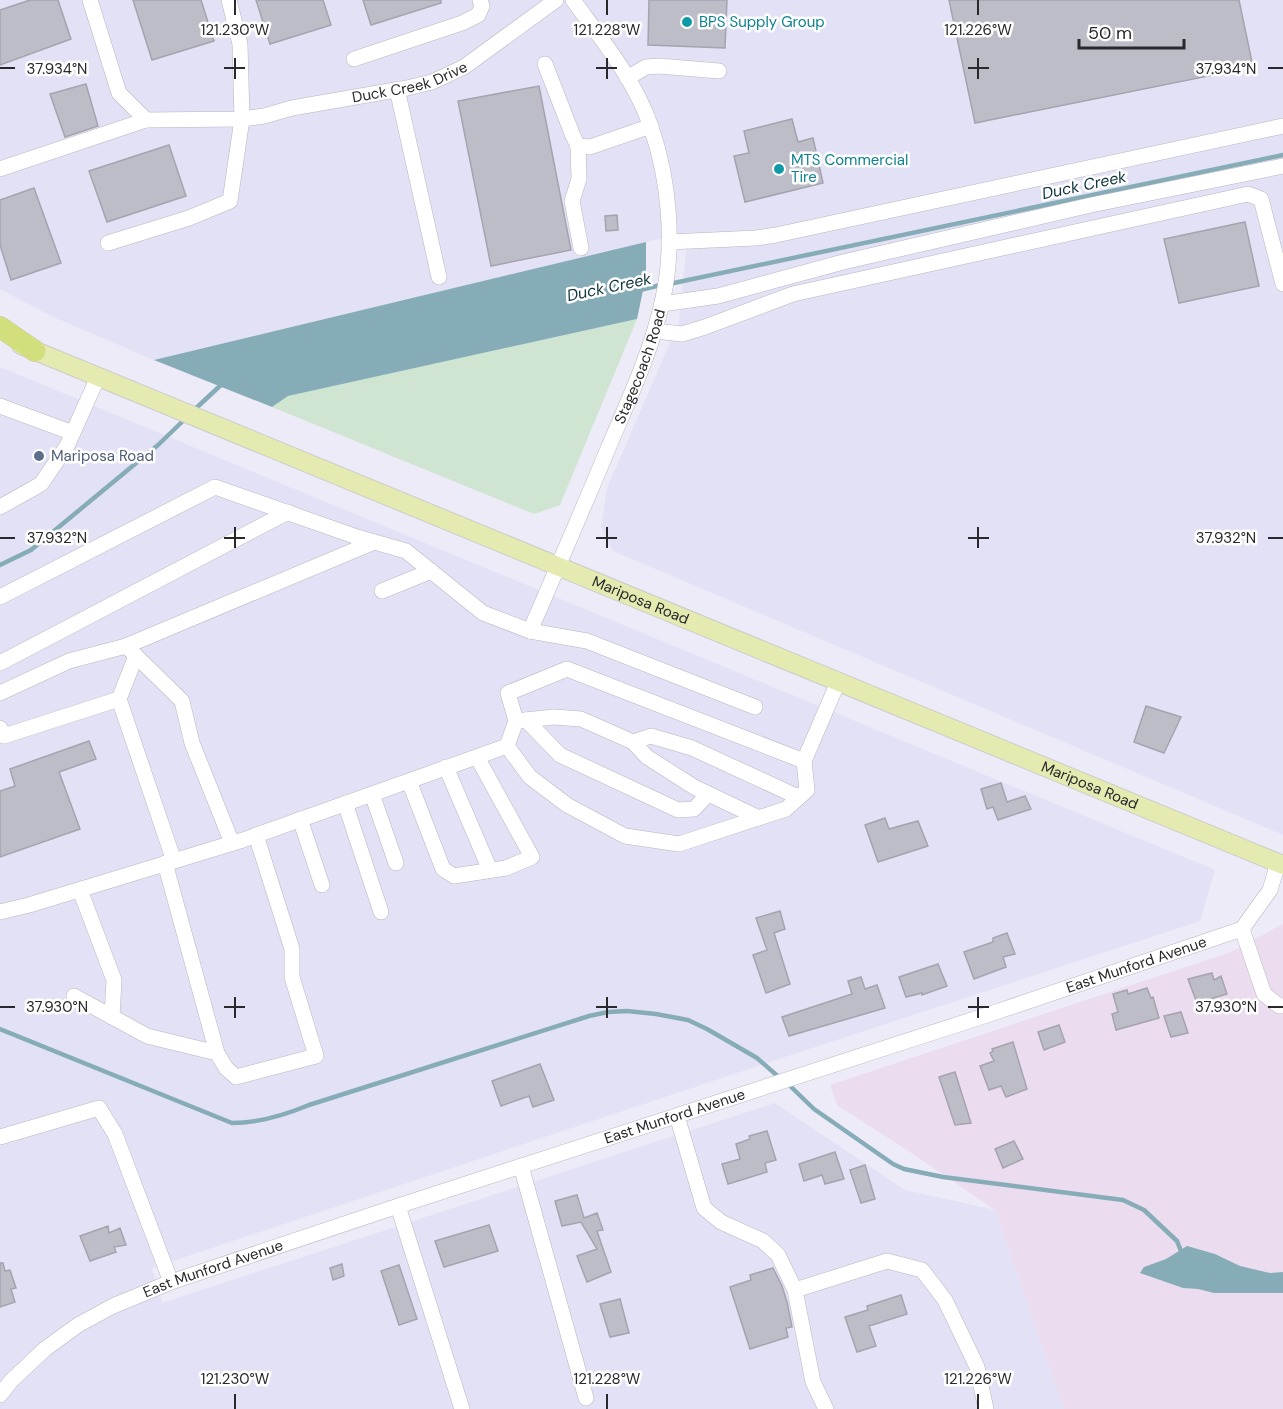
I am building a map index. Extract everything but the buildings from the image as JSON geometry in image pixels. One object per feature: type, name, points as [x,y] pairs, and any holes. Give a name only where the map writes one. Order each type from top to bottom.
[{"type":"highway","points":[[0,327],[35,351]]},
{"type":"main road","name":"Mariposa Road","points":[[0,337],[1280,864]]},
{"type":"street","points":[[90,0],[119,93],[146,120]]},
{"type":"street","points":[[108,243],[189,218],[230,201],[242,119],[240,44],[229,0]]},
{"type":"street","points":[[354,59],[462,23],[478,15],[482,6],[480,0]]},
{"type":"street","name":"Duck Creek Drive","points":[[0,169],[146,120],[242,119],[432,82],[464,66],[556,0]]},
{"type":"street","name":"Stagecoach Road","points":[[530,631],[632,392],[655,331],[662,304],[668,263],[669,218],[664,172],[651,126],[627,78],[573,0]]},
{"type":"street","points":[[545,64],[578,146],[579,179],[572,201],[581,248]]},
{"type":"street","points":[[627,78],[646,68],[659,66],[719,71]]},
{"type":"street","points":[[397,89],[439,278]]},
{"type":"street","points":[[578,146],[590,147],[651,126]]},
{"type":"street","points":[[669,242],[776,235],[1283,126]]},
{"type":"street","points":[[662,304],[718,296],[843,262],[1091,206],[1283,166]]},
{"type":"street","points":[[655,331],[682,334],[793,294],[1248,194],[1261,199],[1283,284]]},
{"type":"street","points":[[0,507],[41,484],[67,446],[98,377]]},
{"type":"street","points":[[0,406],[73,433]]},
{"type":"street","points":[[0,597],[215,487],[406,551],[483,613],[530,631],[587,641],[755,707]]},
{"type":"street","points":[[0,663],[288,512]]},
{"type":"street","points":[[0,693],[69,661],[131,651],[374,542]]},
{"type":"street","points":[[382,591],[431,571]]},
{"type":"street","points":[[131,651],[118,699],[170,862],[216,1053],[226,1068],[236,1077],[316,1056],[292,977],[292,949],[256,835]]},
{"type":"street","points":[[131,651],[182,701],[192,743],[232,843]]},
{"type":"street","points":[[708,794],[694,809],[678,810],[560,755],[521,720],[508,693],[567,669],[804,761]]},
{"type":"street","points":[[507,746],[530,777],[567,806],[625,836],[679,844],[786,809],[807,790],[804,761],[838,682]]},
{"type":"street","points":[[0,728],[4,736],[118,699]]},
{"type":"street","points":[[521,720],[554,717],[581,719],[633,742],[647,757],[694,787],[759,818]]},
{"type":"street","points":[[0,912],[232,843],[507,746],[521,720]]},
{"type":"street","points":[[633,742],[651,736],[692,748],[798,797]]},
{"type":"street","points":[[409,781],[443,869],[454,876],[506,868],[532,857],[477,757]]},
{"type":"street","points":[[446,767],[490,870]]},
{"type":"street","points":[[372,794],[396,863]]},
{"type":"street","points":[[345,803],[381,912]]},
{"type":"street","points":[[300,819],[322,885]]},
{"type":"street","points":[[1280,864],[1270,890],[1242,929],[1264,994],[1279,1006],[1283,1006]]},
{"type":"street","points":[[80,890],[114,980],[112,1017]]},
{"type":"street","name":"East Munford Avenue","points":[[0,1395],[11,1381],[45,1349],[78,1325],[113,1306],[171,1282],[990,1014],[1242,929]]},
{"type":"street","points":[[74,996],[147,1036],[216,1053]]},
{"type":"street","points":[[0,1137],[99,1107],[115,1134],[171,1282]]},
{"type":"street","points":[[676,1116],[704,1208],[721,1222],[763,1241],[778,1255],[795,1290],[813,1382],[826,1409]]},
{"type":"street","points":[[521,1166],[586,1398]]},
{"type":"street","points":[[398,1206],[462,1409]]},
{"type":"street","points":[[795,1290],[887,1262],[922,1270],[945,1300],[977,1367],[986,1409]]},
{"type":"shaded area","points":[[0,0],[1283,0],[1283,835],[613,551],[601,527],[607,488],[679,322],[688,232],[154,360],[53,317],[0,289]]},
{"type":"shaded area","points":[[0,367],[1215,870],[1200,921],[152,1268],[162,1303],[775,1103],[905,1190],[995,1210],[1064,1409],[0,1409]]},
{"type":"shaded area","points":[[1283,924],[1283,1409],[1064,1409],[995,1210],[837,1105],[830,1085],[1231,952]]},
{"type":"green space","points":[[637,319],[560,505],[534,514],[272,407],[288,396]]},
{"type":"water","points":[[646,242],[646,276],[637,319],[288,396],[272,407],[154,360]]},
{"type":"water","points":[[1187,1246],[1215,1254],[1240,1266],[1270,1273],[1283,1272],[1283,1293],[1214,1293],[1183,1288],[1140,1273],[1144,1267],[1166,1259]]},
{"type":"waterway","name":"Duck Creek","points":[[669,284],[1283,155]]},
{"type":"waterway","name":"Duck Creek","points":[[640,290],[661,285]]},
{"type":"waterway","name":"Duck Creek","points":[[193,411],[225,383]]},
{"type":"waterway","name":"Duck Creek","points":[[0,565],[31,550],[158,445],[185,419]]},
{"type":"waterway","points":[[0,1029],[232,1123],[252,1122],[281,1115],[589,1016],[608,1012],[627,1011],[688,1020],[757,1058],[781,1079]]},
{"type":"waterway","points":[[788,1084],[814,1109],[893,1164],[904,1169],[943,1177],[1123,1200],[1144,1210],[1177,1241],[1183,1256]]},
{"type":"place","name":"BPS Supply Group","points":[[687,22]]},
{"type":"place","name":"MTS Commercial Tire","points":[[779,169]]},
{"type":"place","name":"Mariposa Road","points":[[39,456]]}]
